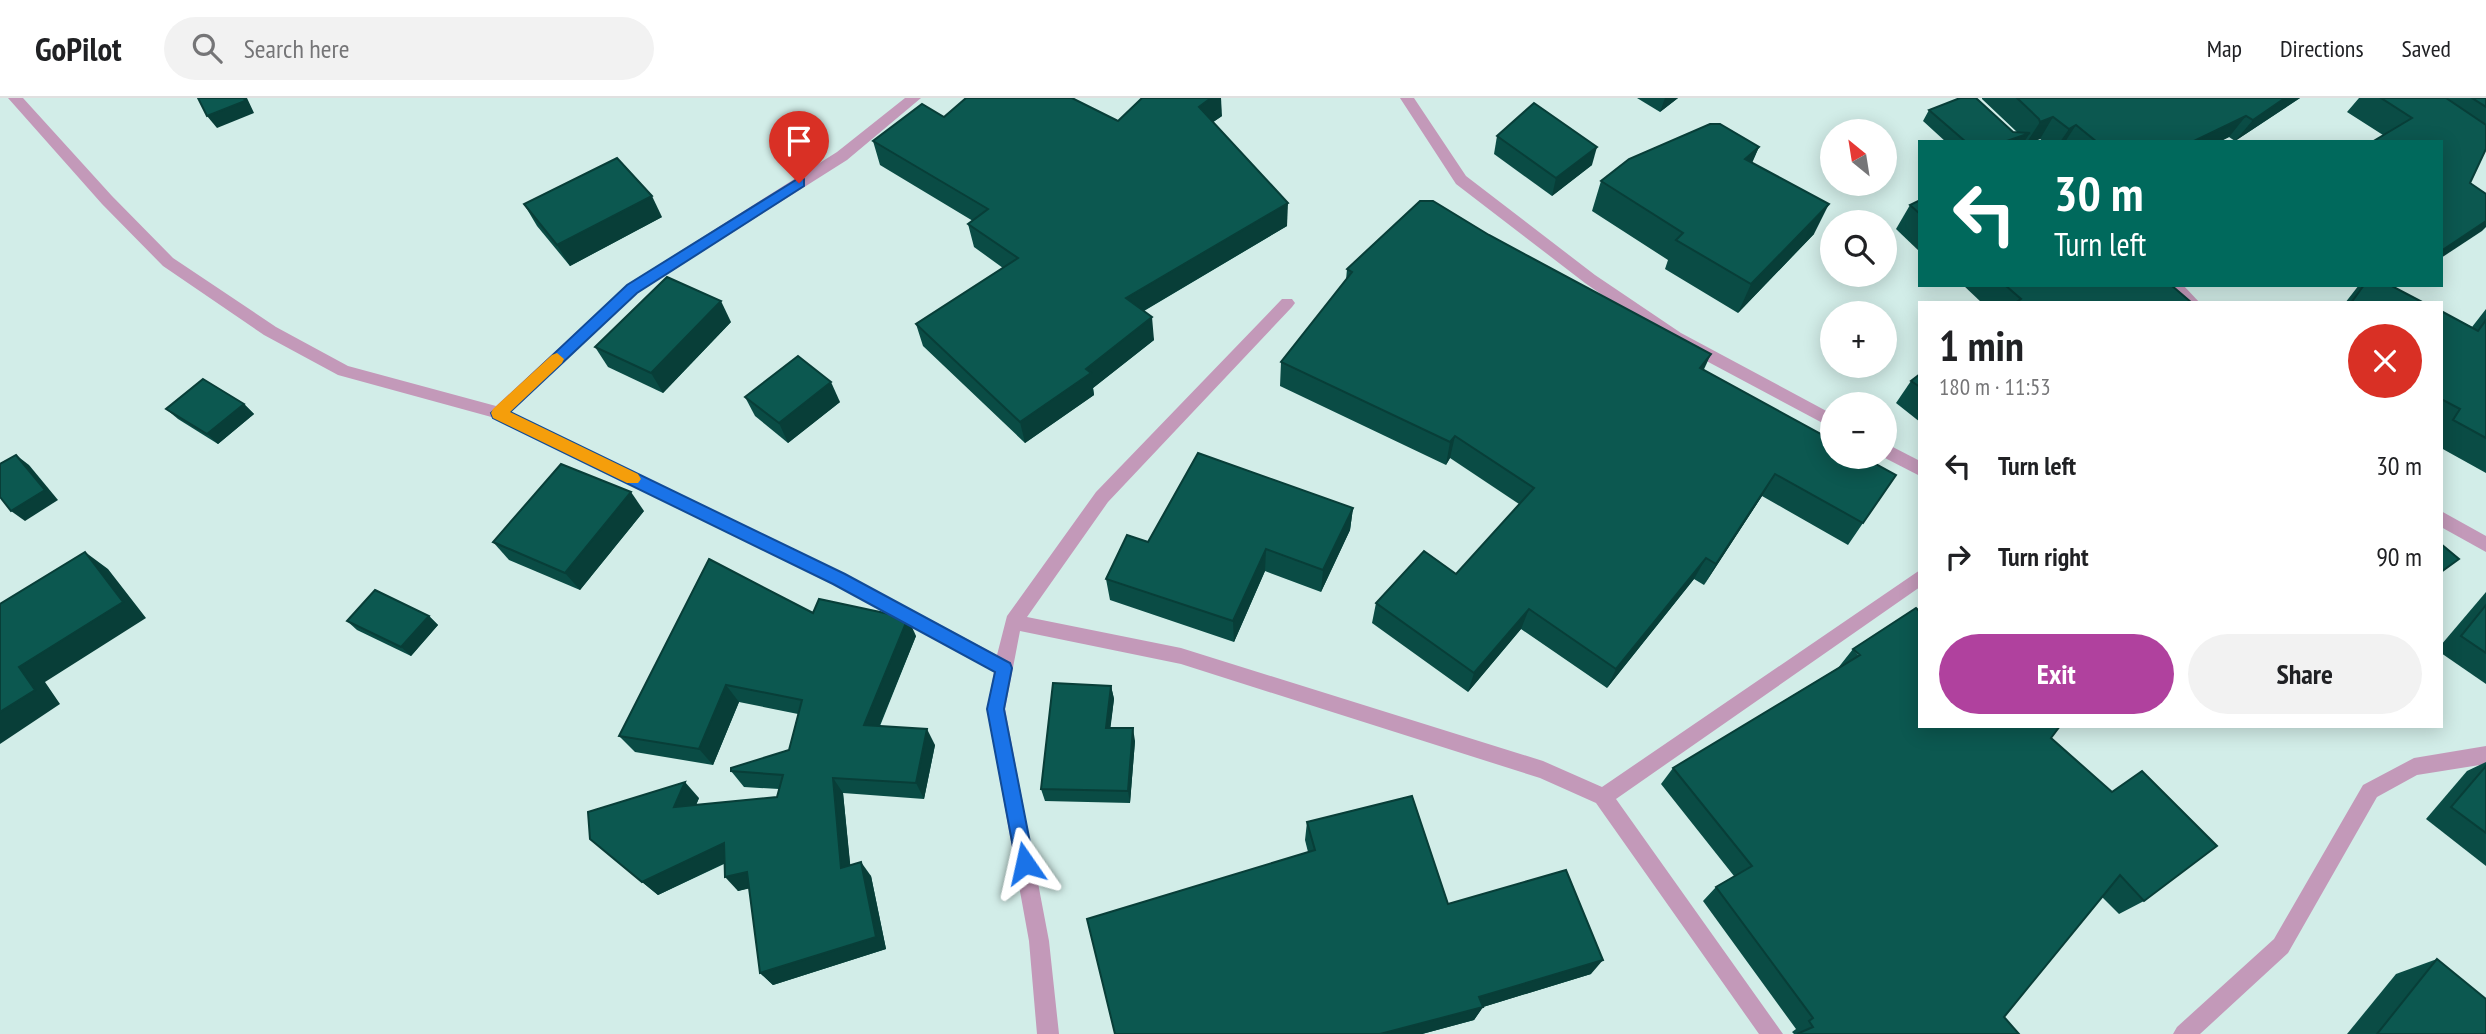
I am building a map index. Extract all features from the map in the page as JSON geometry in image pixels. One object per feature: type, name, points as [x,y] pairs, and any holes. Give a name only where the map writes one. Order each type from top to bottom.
[{"type":"street","points":[[15,98],[107,200],[168,262],[270,331],[344,371],[499,413],[839,579],[1004,668]]},
{"type":"street","points":[[499,413],[632,289],[842,156],[914,98]]},
{"type":"street","points":[[1407,98],[1461,180],[1590,279],[1675,337],[1820,416]]},
{"type":"street","points":[[2175,287],[2190,301]]},
{"type":"street","points":[[1048,1034],[1040,941],[996,709],[1013,622],[1102,497],[1287,303]]},
{"type":"street","points":[[1897,456],[1918,467]]},
{"type":"street","points":[[2443,519],[2486,545]]},
{"type":"street","points":[[1604,797],[1918,578]]},
{"type":"street","points":[[1013,622],[1181,656],[1543,770],[1604,797],[1772,1034]]},
{"type":"street","points":[[2184,1034],[2281,946],[2370,791],[2414,767],[2486,755]]},
{"type":"building","points":[[198,98],[244,98],[245,101],[207,116]]},
{"type":"building","points":[[966,98],[1072,98],[1118,121],[1142,98],[1211,98],[1199,107],[1288,203],[1126,298],[1152,317],[1086,369],[1091,373],[1020,422],[916,324],[1018,258],[968,224],[988,209],[873,141],[922,104],[944,117]]},
{"type":"building","points":[[1960,98],[1976,98],[2013,132],[2030,133],[2010,140],[1964,140],[1929,110]]},
{"type":"building","points":[[2017,98],[2285,98],[2253,120],[2246,116],[2196,140],[2095,140],[2076,125],[2069,129],[2053,117],[2040,122]]},
{"type":"building","points":[[2381,98],[2446,98],[2486,125],[2486,149],[2470,183],[2486,194],[2486,221],[2443,250],[2443,140],[2375,140],[2412,118]]},
{"type":"building","points":[[2472,98],[2486,98],[2486,107]]},
{"type":"building","points":[[1534,103],[1597,147],[1556,178],[1497,136]]},
{"type":"building","points":[[1710,124],[1720,124],[1759,147],[1745,159],[1829,204],[1820,210],[1820,213],[1751,284],[1676,240],[1683,233],[1601,181],[1629,159]]},
{"type":"building","points":[[617,158],[652,196],[557,245],[524,204]]},
{"type":"building","points":[[1420,201],[1433,201],[1489,235],[1711,354],[1700,368],[1820,433],[1820,469],[1885,469],[1896,475],[1863,523],[1775,474],[1716,564],[1706,558],[1616,669],[1529,609],[1474,673],[1376,603],[1424,551],[1456,574],[1534,488],[1455,436],[1450,442],[1281,362],[1352,272],[1347,269]]},
{"type":"building","points":[[1918,201],[1918,212],[1910,205]]},
{"type":"building","points":[[667,277],[721,301],[651,373],[595,347]]},
{"type":"building","points":[[2007,287],[2173,287],[2190,301],[2018,301],[2021,299]]},
{"type":"building","points":[[2363,287],[2394,287],[2420,301],[2352,301]]},
{"type":"building","points":[[2443,312],[2478,331],[2486,320],[2486,438],[2453,420],[2460,409],[2443,400]]},
{"type":"building","points":[[798,356],[831,382],[779,423],[745,397]]},
{"type":"building","points":[[1918,376],[1918,386],[1911,381]]},
{"type":"building","points":[[203,379],[244,404],[207,434],[166,409]]},
{"type":"building","points":[[1198,453],[1353,508],[1323,570],[1266,549],[1233,621],[1106,579],[1127,535],[1148,542]]},
{"type":"building","points":[[16,455],[45,490],[11,511],[0,497],[0,464]]},
{"type":"building","points":[[561,464],[631,492],[565,573],[493,542]]},
{"type":"building","points":[[2443,546],[2459,559],[2443,571]]},
{"type":"building","points":[[85,552],[123,602],[19,667],[35,690],[0,712],[0,604]]},
{"type":"building","points":[[709,559],[813,613],[819,599],[908,618],[864,725],[927,729],[916,783],[833,778],[841,868],[861,862],[876,937],[760,973],[747,872],[725,877],[724,843],[642,882],[590,839],[588,812],[685,782],[674,807],[777,797],[783,775],[731,771],[731,768],[789,750],[802,700],[726,685],[699,749],[619,736]]},
{"type":"building","points":[[375,590],[429,616],[401,647],[347,621]]},
{"type":"building","points":[[2486,605],[2486,653],[2461,636]]},
{"type":"building","points":[[1916,608],[1918,728],[2058,728],[2051,738],[2112,792],[2142,771],[2217,846],[2144,901],[2120,875],[2004,1017],[2019,1034],[1797,1034],[1813,1027],[1809,1021],[1813,1018],[1716,887],[1752,866],[1673,768],[1860,655],[1853,649]]},
{"type":"building","points":[[1053,683],[1111,686],[1106,728],[1133,728],[1128,791],[1041,789]]},
{"type":"building","points":[[2486,766],[2486,833],[2451,807]]},
{"type":"building","points":[[1412,796],[1448,904],[1566,870],[1603,960],[1479,997],[1483,1007],[1380,1034],[1115,1034],[1087,919],[1315,850],[1307,822]]},
{"type":"building","points":[[2437,959],[2486,999],[2486,1034],[2377,1034]]},
{"type":"slow traffic","points":[[557,359],[499,413],[633,479]]},
{"type":"route","points":[[799,183],[632,289],[499,413],[839,579],[1004,668],[996,709],[1025,863]]}]
